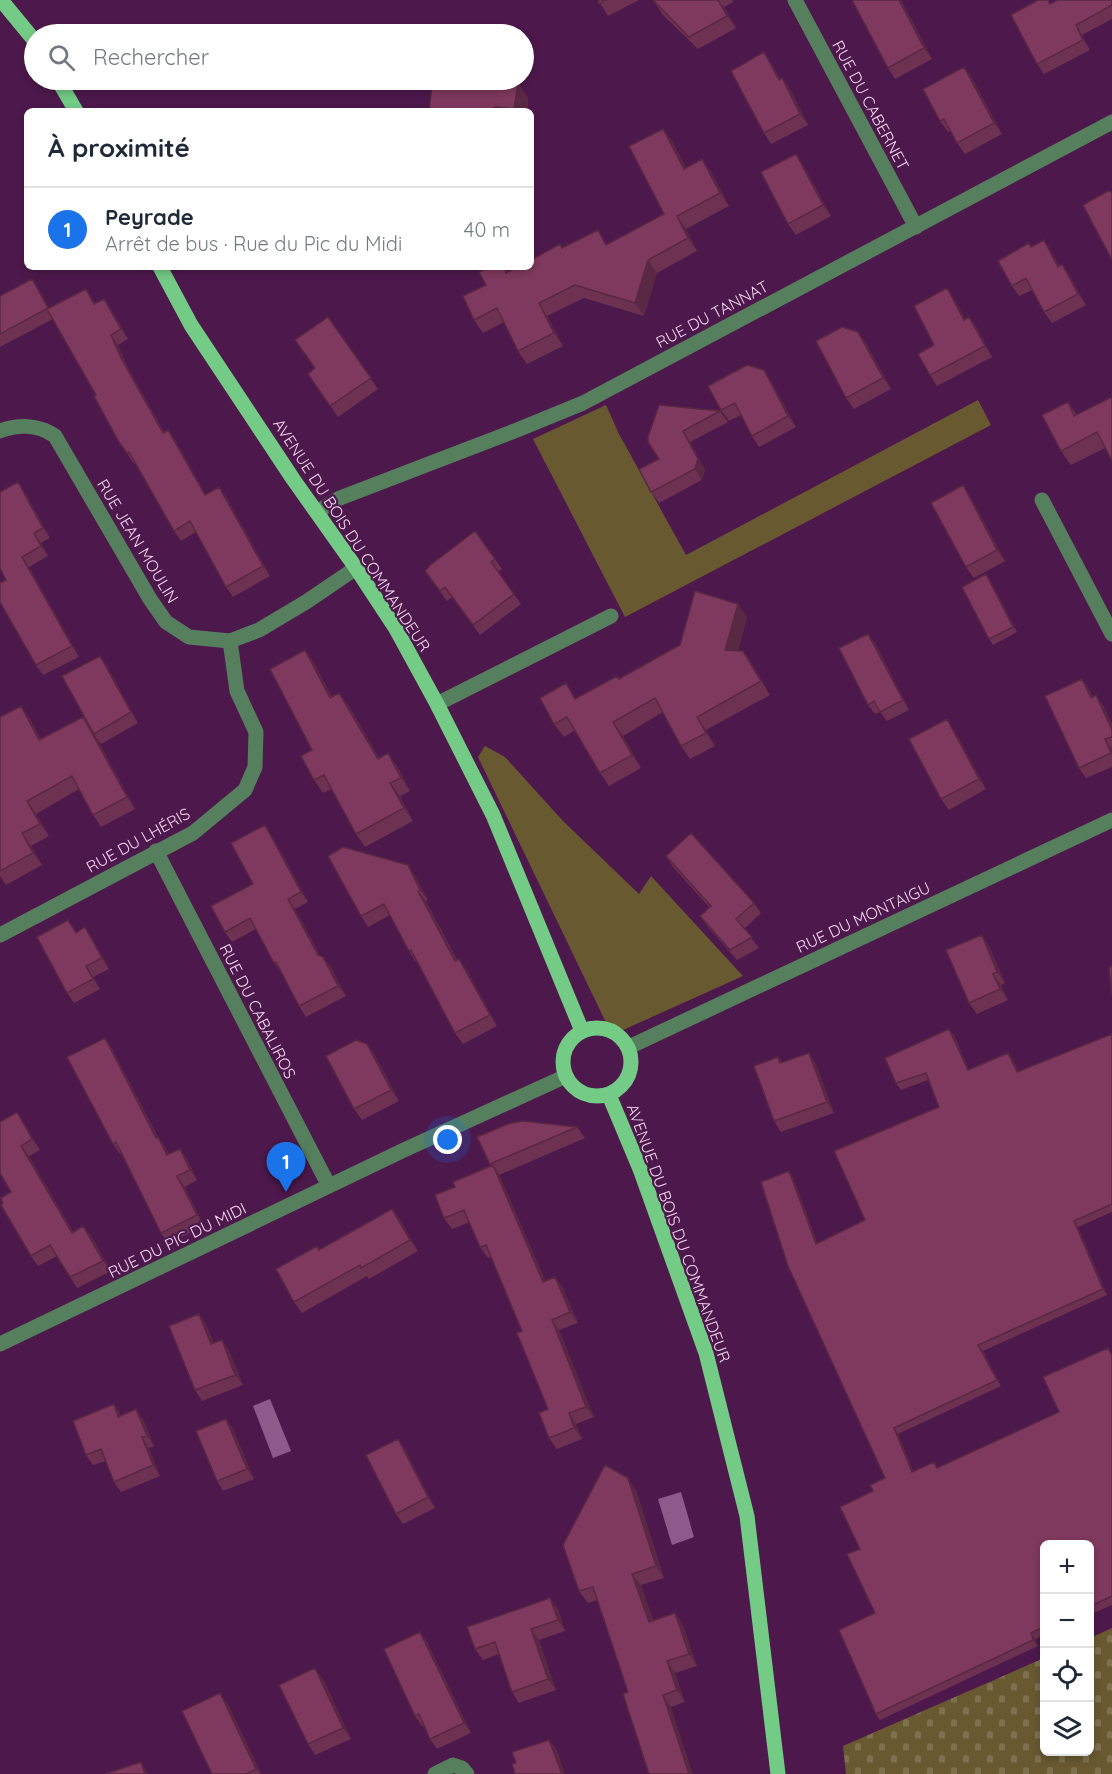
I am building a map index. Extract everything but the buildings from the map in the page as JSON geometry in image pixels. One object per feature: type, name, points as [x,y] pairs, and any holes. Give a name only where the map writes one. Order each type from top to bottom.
[{"type":"main road","points":[[1,0],[24,28]]},
{"type":"main road","points":[[64,90],[74,108]]},
{"type":"main road","name":"AVENUE DU BOIS DU COMMANDEUR","points":[[162,270],[191,325],[396,629],[493,815],[582,1031]]},
{"type":"main road","points":[[600,1027],[616,1033],[629,1047],[632,1065],[625,1083],[609,1095],[592,1096],[576,1089],[566,1076],[563,1059],[569,1042],[582,1031],[600,1027]]},
{"type":"main road","name":"AVENUE DU BOIS DU COMMANDEUR","points":[[609,1095],[640,1169],[706,1353],[747,1516],[778,1774]]},
{"type":"street","name":"RUE DU CABERNET","points":[[795,0],[916,227]]},
{"type":"street","name":"RUE DU TANNAT","points":[[317,512],[340,498],[583,403],[1112,122]]},
{"type":"street","name":"RUE JEAN MOULIN","points":[[0,431],[11,427],[30,427],[45,429],[55,436],[150,599],[166,622],[189,637],[230,641],[259,630],[356,568]]},
{"type":"street","points":[[1042,500],[1112,634]]},
{"type":"street","points":[[437,704],[611,616]]},
{"type":"street","name":"RUE DU LHÉRIS","points":[[0,935],[193,833],[245,790],[255,767],[256,732],[237,692],[230,641]]},
{"type":"street","name":"RUE DU MONTAIGU","points":[[629,1047],[1112,820]]},
{"type":"street","name":"RUE DU CABALIROS","points":[[156,851],[329,1186]]},
{"type":"street","name":"RUE DU PIC DU MIDI","points":[[0,1344],[329,1186],[566,1076]]},
{"type":"street","points":[[435,1774],[453,1765],[462,1768],[467,1774]]},
{"type":"green space","points":[[978,400],[991,425],[625,617],[533,439],[606,405],[619,434],[686,555]]},
{"type":"green space","points":[[485,746],[505,757],[563,821],[639,894],[651,876],[743,976],[612,1035],[478,757]]},
{"type":"green space","points":[[1112,1628],[1112,1774],[846,1774],[843,1746],[1040,1660],[1040,1756],[1094,1756],[1094,1636]]},
{"type":"shaded area","points":[[270,1399],[291,1451],[273,1458],[253,1406]]},
{"type":"shaded area","points":[[681,1492],[694,1537],[672,1545],[658,1499]]},
{"type":"place","name":"Peyrade","points":[[286,1192]]}]
